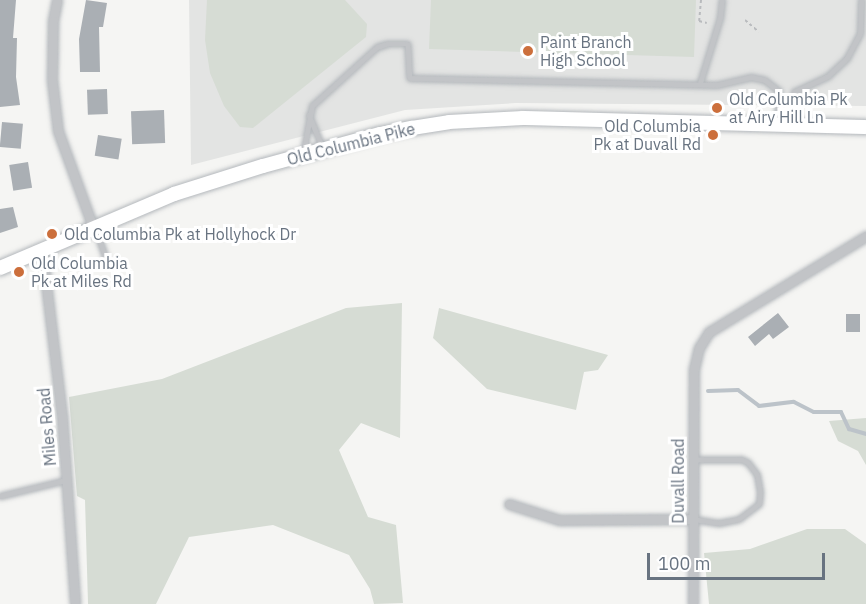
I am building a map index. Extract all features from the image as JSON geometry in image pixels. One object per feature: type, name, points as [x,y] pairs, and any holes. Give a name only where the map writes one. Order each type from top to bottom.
[{"type":"main road","name":"Old Columbia Pike","points":[[0,268],[174,194],[323,149],[412,128],[502,119],[866,126]]},
{"type":"street","points":[[57,0],[53,21],[52,80],[58,131],[94,227]]},
{"type":"street","name":"Duvall Road","points":[[693,604],[693,395],[694,369],[699,348],[709,332],[866,236]]},
{"type":"street","name":"Miles Road","points":[[42,249],[62,416],[75,604]]},
{"type":"street","points":[[509,504],[559,520],[693,519]]},
{"type":"lane","points":[[700,83],[720,18],[722,0]]},
{"type":"lane","points":[[792,123],[794,92],[828,76],[851,50],[860,34],[861,0]]},
{"type":"lane","points":[[303,155],[312,106],[377,47],[387,44],[408,44],[410,78],[717,85],[751,77],[765,80],[779,91],[778,123]]},
{"type":"lane","points":[[309,115],[323,149]]},
{"type":"lane","points":[[94,227],[106,258]]},
{"type":"lane","points":[[693,460],[742,460],[757,476],[760,492],[759,504],[739,519],[719,523],[693,519]]},
{"type":"lane","points":[[0,495],[66,480]]},
{"type":"path","points":[[701,0],[699,21],[706,23]]},
{"type":"path","points":[[745,20],[759,32]]},
{"type":"shaded area","name":"Paint Branch High School","points":[[189,0],[866,0],[866,106],[516,103],[405,110],[191,165]]},
{"type":"shaded area","points":[[207,0],[345,0],[367,24],[366,37],[253,128],[240,127],[224,106],[210,73],[205,40]]},
{"type":"shaded area","points":[[431,0],[696,0],[694,57],[429,49]]},
{"type":"shaded area","points":[[402,303],[400,438],[361,423],[339,450],[368,517],[396,525],[403,603],[374,604],[370,589],[349,555],[273,525],[189,537],[156,604],[88,604],[85,500],[77,496],[69,397],[162,379],[346,308]]},
{"type":"shaded area","points":[[439,308],[608,355],[598,370],[584,372],[576,410],[487,389],[433,338]]},
{"type":"shaded area","points":[[866,418],[866,465],[858,451],[838,441],[829,421]]},
{"type":"shaded area","points":[[807,529],[845,529],[866,544],[866,604],[709,604],[704,553],[750,549]]},
{"type":"building","points":[[0,0],[16,0],[13,38],[17,38],[16,77],[20,105],[0,107]]},
{"type":"building","points":[[86,0],[107,3],[103,27],[99,27],[100,72],[80,72],[79,39]]},
{"type":"building","points":[[107,89],[108,114],[88,115],[87,90]]},
{"type":"building","points":[[164,110],[165,143],[132,144],[131,111]]},
{"type":"building","points":[[2,122],[23,124],[21,149],[0,147]]},
{"type":"building","points":[[98,135],[122,139],[118,159],[95,156]]},
{"type":"building","points":[[28,162],[32,188],[13,191],[9,165]]},
{"type":"building","points":[[13,207],[18,227],[0,233],[0,209]]},
{"type":"building","points":[[778,313],[789,327],[773,339],[769,334],[755,346],[748,337]]},
{"type":"building","points":[[846,314],[860,314],[860,332],[846,332]]},
{"type":"waterway","points":[[708,391],[738,390],[759,406],[794,402],[814,412],[841,412],[849,429],[866,434]]},
{"type":"place","name":"Paint Branch High School","points":[[528,51]]},
{"type":"place","name":"Old Columbia Pk at Airy Hill Ln","points":[[717,108]]},
{"type":"place","name":"Old Columbia Pk at Duvall Rd","points":[[713,135]]},
{"type":"place","name":"Old Columbia Pk at Hollyhock Dr","points":[[52,234]]},
{"type":"place","name":"Old Columbia Pk at Miles Rd","points":[[19,272]]}]
